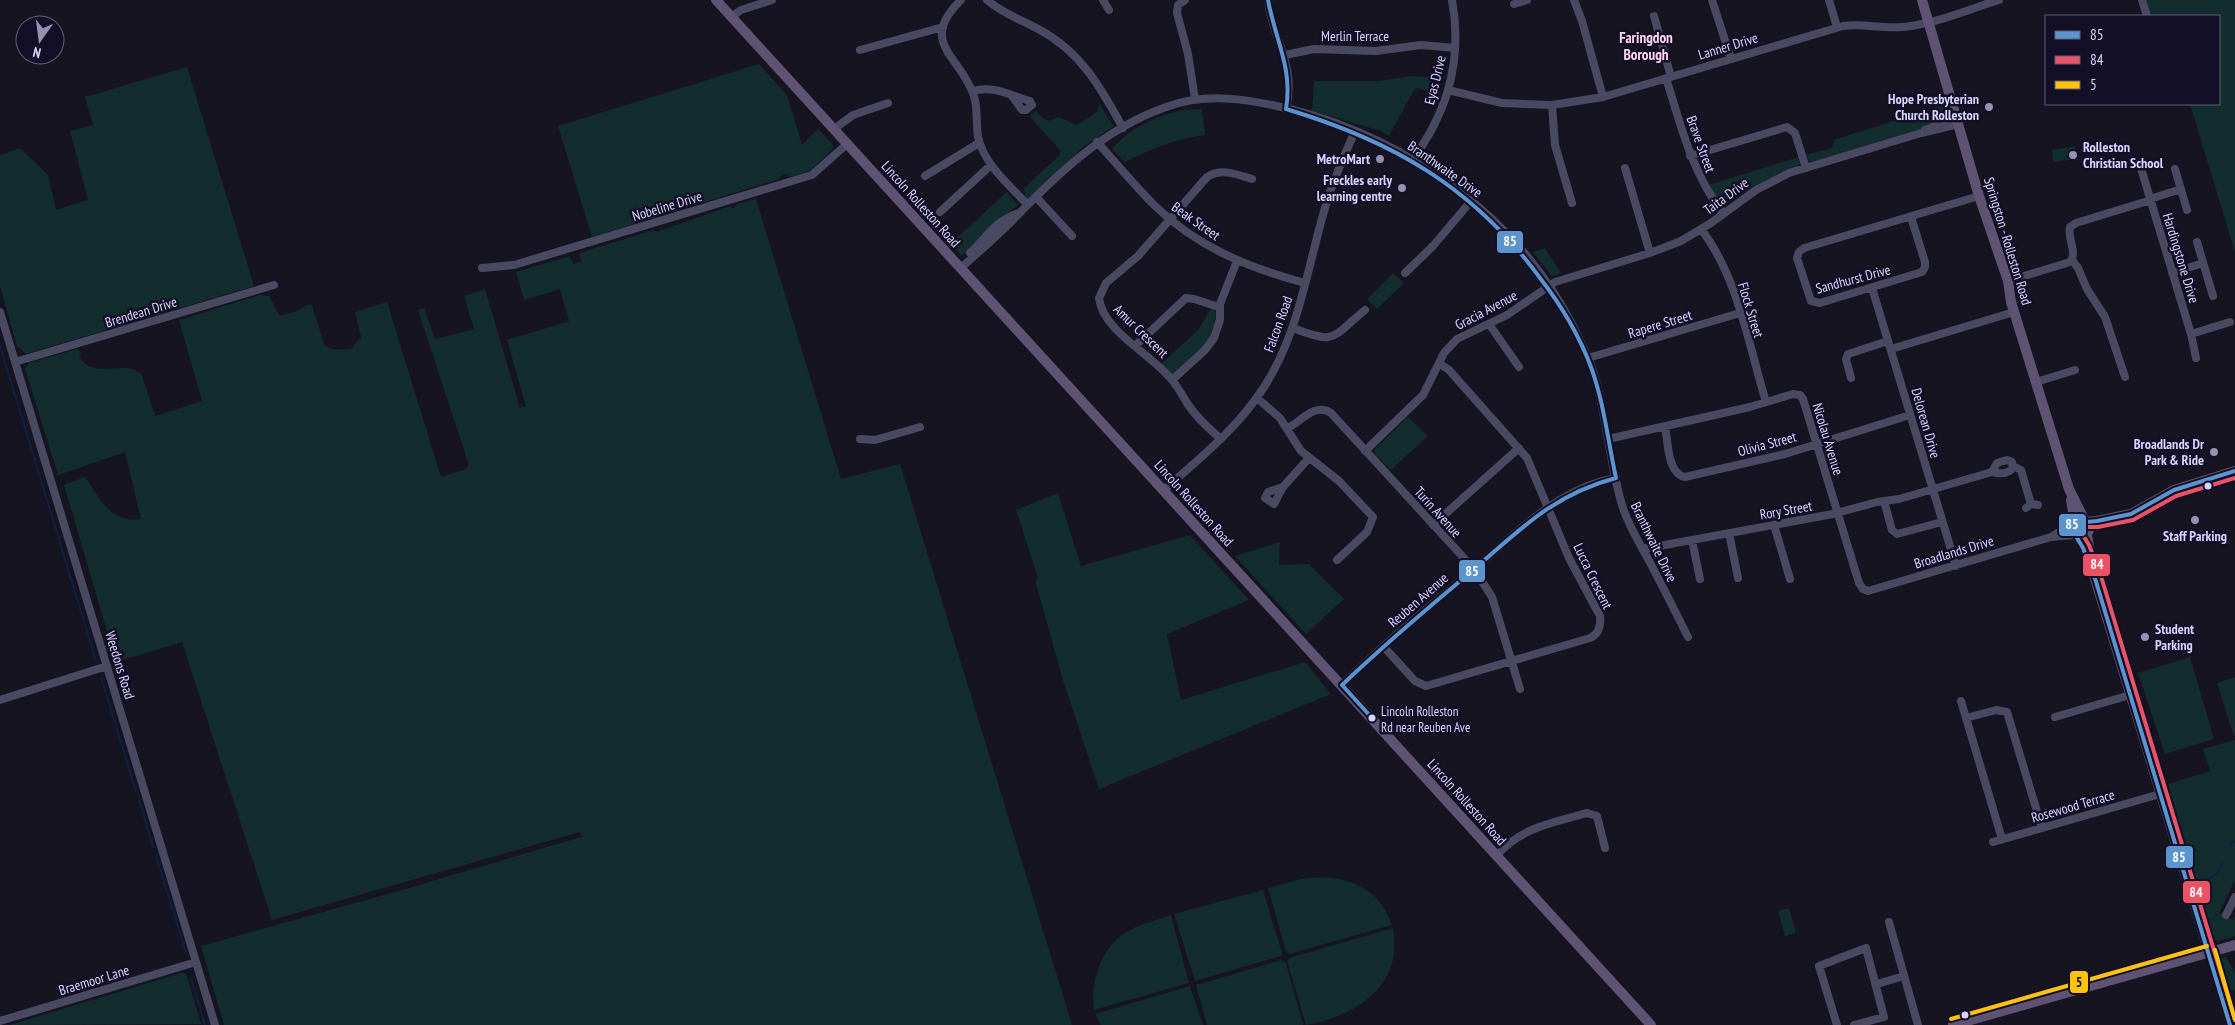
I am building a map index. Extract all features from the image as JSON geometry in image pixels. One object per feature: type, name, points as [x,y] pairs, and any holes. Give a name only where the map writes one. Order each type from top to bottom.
[{"type":"main road","name":"Lincoln Rolleston Road","points":[[716,0],[1651,1025]]},
{"type":"main road","name":"Springston - Rolleston Road","points":[[1922,0],[1979,196],[2008,282],[2014,312],[2069,489],[2073,523]]},
{"type":"main road","points":[[2074,535],[2081,537],[2113,519],[2140,510],[2174,490],[2235,471]]},
{"type":"main road","name":"Springston - Rolleston Road","points":[[2069,489],[2086,521]]},
{"type":"main road","points":[[2094,575],[2071,531],[2073,523],[2079,520],[2113,519]]},
{"type":"main road","points":[[2086,521],[2089,527],[2087,534],[2094,575],[2209,952]]},
{"type":"main road","points":[[1954,1025],[2235,945]]},
{"type":"street","points":[[731,17],[741,10],[772,0]]},
{"type":"street","points":[[961,0],[948,14],[942,27],[942,39],[946,51],[963,72],[972,91],[976,104],[979,143],[991,165],[1027,204]]},
{"type":"street","points":[[987,0],[1006,14],[1050,36],[1074,54],[1099,84],[1123,128]]},
{"type":"street","points":[[1103,0],[1109,10]]},
{"type":"street","points":[[1185,0],[1178,5],[1176,13],[1188,54],[1195,99]]},
{"type":"street","points":[[1268,0],[1272,20],[1285,55],[1288,89],[1286,108]]},
{"type":"street","name":"Eyas Drive","points":[[1414,160],[1435,124],[1448,90],[1455,48],[1452,0]]},
{"type":"street","points":[[1514,4],[1527,0]]},
{"type":"street","points":[[1574,0],[1582,21],[1603,97]]},
{"type":"street","points":[[1712,0],[1731,59]]},
{"type":"street","points":[[1829,0],[1837,27]]},
{"type":"street","name":"Lanner Drive","points":[[1448,90],[1502,103],[1552,105],[1603,97],[1837,27],[1857,24],[1901,28],[2000,0]]},
{"type":"street","points":[[2142,0],[2147,15]]},
{"type":"street","name":"Brave Street","points":[[1654,16],[1690,156],[1706,189],[1723,213]]},
{"type":"street","points":[[860,50],[942,27]]},
{"type":"street","name":"Merlin Terrace","points":[[1285,55],[1314,49],[1376,51],[1420,45],[1455,48]]},
{"type":"street","points":[[972,91],[993,88],[1012,96]]},
{"type":"street","name":"Branthwaite Drive","points":[[959,267],[992,228],[1007,218],[1018,214],[1097,142],[1153,112],[1195,99],[1210,97],[1233,99],[1286,108],[1355,131],[1414,160],[1471,201],[1521,251],[1565,313],[1588,358],[1598,392],[1616,478],[1627,518],[1688,638]]},
{"type":"street","points":[[834,129],[853,115],[888,103]]},
{"type":"street","points":[[1552,105],[1555,145],[1572,203]]},
{"type":"street","name":"Taita Drive","points":[[1547,286],[1650,253],[1680,241],[1701,230],[1765,184],[1806,168],[1958,121]]},
{"type":"street","points":[[1690,156],[1787,127],[1795,133],[1806,168]]},
{"type":"street","name":"Falcon Road","points":[[1164,490],[1221,439],[1257,398],[1275,369],[1293,328],[1327,200],[1355,131]]},
{"type":"street","name":"Beak Street","points":[[1097,142],[1141,192],[1171,220],[1209,247],[1237,261],[1275,275],[1305,283]]},
{"type":"street","points":[[926,176],[979,143]]},
{"type":"street","name":"Nobeline Drive","points":[[482,268],[514,265],[812,175],[847,144]]},
{"type":"street","points":[[940,212],[991,165]]},
{"type":"street","name":"Hardingstone Drive","points":[[2140,165],[2191,334],[2196,358]]},
{"type":"street","points":[[1625,168],[1650,253]]},
{"type":"street","points":[[2175,169],[2187,210]]},
{"type":"street","points":[[1171,220],[1201,183],[1212,174],[1228,172],[1252,178]]},
{"type":"street","points":[[2125,377],[2105,317],[2086,289],[2078,268],[2072,260],[2073,250],[2068,233],[2070,228],[2076,223],[2181,189]]},
{"type":"street","points":[[1036,196],[1072,236]]},
{"type":"street","name":"Sandhurst Drive","points":[[1911,216],[1925,262],[1924,270],[1919,274],[1820,303],[1814,303],[1809,298],[1797,255],[1804,248],[1911,216],[1979,196]]},
{"type":"street","points":[[1405,273],[1432,246],[1471,201]]},
{"type":"street","name":"Amur Crescent","points":[[1171,220],[1138,256],[1106,283],[1100,292],[1100,305],[1105,315],[1172,380],[1193,412],[1221,439]]},
{"type":"street","name":"Flock Street","points":[[1701,230],[1725,269],[1766,402]]},
{"type":"street","points":[[2197,242],[2213,296]]},
{"type":"street","points":[[2008,282],[2064,265],[2072,260]]},
{"type":"street","points":[[1172,380],[1205,350],[1214,338],[1220,320],[1219,307],[1237,261]]},
{"type":"street","points":[[2172,272],[2203,263]]},
{"type":"street","name":"Brendean Drive","points":[[15,362],[274,285]]},
{"type":"street","name":"Gracia Avenue","points":[[1365,451],[1423,395],[1439,363],[1457,339],[1523,305],[1547,286]]},
{"type":"street","name":"Delorean Drive","points":[[1872,288],[1956,566]]},
{"type":"street","points":[[1135,346],[1186,298],[1194,298],[1219,307]]},
{"type":"street","points":[[1293,328],[1318,337],[1331,337],[1365,310]]},
{"type":"street","name":"Weedons Road","points":[[0,312],[215,1025]]},
{"type":"street","points":[[1851,378],[1846,359],[1848,354],[2014,312]]},
{"type":"street","name":"Rapere Street","points":[[1588,358],[1740,313]]},
{"type":"street","points":[[2191,334],[2230,322]]},
{"type":"street","points":[[1489,324],[1520,367]]},
{"type":"street","name":"Lucca Crescent","points":[[1384,646],[1415,681],[1426,686],[1590,638],[1600,628],[1600,616],[1569,558],[1527,458],[1449,370],[1439,363]]},
{"type":"street","points":[[2036,382],[2075,370]]},
{"type":"street","name":"Nicolau Avenue","points":[[1608,439],[1793,394],[1800,396],[1803,399],[1859,583],[1865,590]]},
{"type":"street","points":[[1257,398],[1275,412],[1295,444],[1308,459],[1339,481],[1373,517],[1368,532],[1337,560]]},
{"type":"street","name":"Turin Avenue","points":[[1287,429],[1314,410],[1323,409],[1330,413],[1434,525],[1474,570],[1492,597],[1520,689]]},
{"type":"street","name":"Olivia Street","points":[[1665,426],[1673,468],[1682,477],[1762,460],[1910,415]]},
{"type":"street","points":[[860,439],[874,440],[920,427]]},
{"type":"street","points":[[1434,525],[1519,448]]},
{"type":"street","points":[[1283,487],[1308,459]]},
{"type":"street","name":"Rory Street","points":[[1643,549],[1838,513],[1884,502],[1992,472],[1997,463],[2004,460],[2010,460],[2014,466],[2021,470],[2032,506]]},
{"type":"street","name":"Reuben Avenue","points":[[1342,685],[1384,646],[1548,507],[1586,486],[1616,478]]},
{"type":"street","points":[[1884,502],[1892,530],[1897,534],[1942,522]]},
{"type":"street","name":"Broadlands Drive","points":[[2052,537],[2073,523]]},
{"type":"street","points":[[1774,525],[1790,580]]},
{"type":"street","points":[[1728,533],[1738,578]]},
{"type":"street","name":"Broadlands Drive","points":[[1865,590],[1874,591],[2052,537],[2074,535]]},
{"type":"street","points":[[1692,540],[1700,579]]},
{"type":"street","points":[[0,700],[107,666]]},
{"type":"street","points":[[2055,717],[2130,695]]},
{"type":"street","points":[[1961,701],[2002,839]]},
{"type":"street","points":[[1966,718],[1996,710],[2007,712],[2042,828]]},
{"type":"street","name":"Rosewood Terrace","points":[[1993,842],[2160,794]]},
{"type":"street","points":[[1497,855],[1508,842],[1524,833],[1587,812],[1597,816],[1605,848]]},
{"type":"street","points":[[2226,915],[2235,896]]},
{"type":"street","points":[[1889,922],[1918,1025]]},
{"type":"street","points":[[1837,1025],[1819,966],[1866,948],[1884,1017],[1854,1025]]},
{"type":"street","points":[[2209,952],[2230,1025]]},
{"type":"street","name":"Braemoor Lane","points":[[0,1021],[196,962]]},
{"type":"street","points":[[1876,984],[1904,976]]},
{"type":"green space","points":[[2145,0],[2235,0],[2235,252],[2190,105],[2220,105],[2220,15],[2150,15]]},
{"type":"green space","points":[[759,64],[787,95],[802,145],[818,129],[833,145],[832,150],[810,171],[790,177],[786,174],[779,179],[592,237],[558,126]]},
{"type":"green space","points":[[187,67],[254,286],[26,354],[17,346],[0,286],[0,155],[20,148],[48,175],[56,210],[88,200],[70,131],[93,125],[85,97]]},
{"type":"green space","points":[[1411,76],[1442,78],[1438,94],[1418,88],[1414,90],[1389,136],[1381,131],[1312,111],[1314,81],[1379,81]]},
{"type":"green space","points":[[1099,104],[1114,126],[1083,147],[1027,204],[1024,188],[1060,155],[1061,151],[1030,117],[1036,111],[1046,120],[1059,117],[1077,125],[1098,111]]},
{"type":"green space","points":[[1947,104],[1950,112],[1945,119],[1920,129],[1813,162],[1806,155],[1832,148],[1834,140]]},
{"type":"green space","points":[[1202,109],[1205,135],[1164,145],[1125,162],[1112,149],[1126,135],[1154,119],[1183,110]]},
{"type":"green space","points":[[2075,146],[2077,159],[2053,162],[2052,150]]},
{"type":"green space","points":[[1799,157],[1800,164],[1797,167],[1752,187],[1723,206],[1708,185]]},
{"type":"green space","points":[[1007,192],[1018,205],[987,229],[962,256],[950,244]]},
{"type":"green space","points":[[756,199],[841,479],[900,464],[1072,1025],[224,1025],[201,946],[402,890],[581,837],[580,832],[272,920],[182,642],[116,662],[64,485],[85,477],[107,508],[122,518],[141,519],[125,452],[58,475],[25,369],[29,363],[77,349],[81,352],[79,356],[88,366],[100,369],[128,368],[141,373],[155,416],[202,401],[179,320],[260,295],[269,296],[280,316],[297,311],[309,304],[312,305],[324,344],[327,347],[340,350],[351,349],[361,337],[355,312],[387,302],[441,477],[466,469],[469,465],[418,310],[424,308],[435,339],[474,329],[464,296],[485,289],[520,408],[526,406],[507,340],[569,321],[560,289],[524,300],[516,272],[570,256],[573,264],[581,262],[579,253],[653,230],[657,232],[730,206],[733,209],[738,204]]},
{"type":"green space","points":[[1545,248],[1561,273],[1552,276],[1533,252]]},
{"type":"green space","points":[[1393,273],[1404,283],[1377,309],[1367,299]]},
{"type":"green space","points":[[1211,308],[1215,310],[1216,320],[1209,339],[1194,358],[1169,377],[1159,366],[1199,329]]},
{"type":"green space","points":[[1408,417],[1428,436],[1391,470],[1375,454],[1374,450]]},
{"type":"green space","points":[[1058,493],[1081,566],[1190,535],[1249,600],[1167,634],[1181,700],[1305,662],[1331,694],[1099,789],[1062,677],[1035,580],[1038,578],[1016,510]]},
{"type":"green space","points":[[1280,542],[1279,565],[1309,564],[1344,599],[1306,634],[1235,556]]},
{"type":"green space","points":[[2190,657],[2214,739],[2165,754],[2138,673]]},
{"type":"green space","points":[[2235,677],[2235,735],[2234,736],[2217,683]]},
{"type":"green space","points":[[2235,740],[2235,880],[2219,913],[2233,920],[2235,916],[2235,936],[2218,941],[2214,940],[2168,784],[2210,771],[2203,749]]},
{"type":"green space","points":[[1324,877],[1347,881],[1366,890],[1381,904],[1392,925],[1289,954],[1286,952],[1268,888],[1301,879]]},
{"type":"green space","points":[[1263,890],[1282,953],[1281,956],[1195,981],[1174,914]]},
{"type":"green space","points":[[1789,908],[1796,933],[1785,936],[1778,911]]},
{"type":"green space","points":[[1171,915],[1189,983],[1094,1010],[1093,999],[1096,975],[1105,954],[1112,944],[1130,930]]},
{"type":"green space","points":[[1393,928],[1394,948],[1391,966],[1383,982],[1372,995],[1358,1006],[1342,1014],[1325,1021],[1306,1025],[1287,961],[1289,958]]},
{"type":"green space","points":[[2226,956],[2235,974],[2235,990],[2227,991],[2220,962]]},
{"type":"green space","points":[[1281,960],[1286,963],[1303,1025],[1207,1025],[1196,985]]},
{"type":"green space","points":[[186,973],[201,1024],[10,1025]]},
{"type":"green space","points":[[1190,986],[1203,1025],[1101,1025],[1095,1014]]},
{"type":"waterway","points":[[0,346],[96,661]]},
{"type":"waterway","points":[[101,677],[136,792]]},
{"type":"waterway","points":[[139,800],[153,847]]},
{"type":"waterway","points":[[2230,845],[2235,841]]},
{"type":"waterway","points":[[156,856],[186,953]]},
{"type":"waterway","points":[[2203,883],[2216,874],[2222,863]]},
{"type":"waterway","points":[[191,978],[205,1025]]},
{"type":"transit line","name":"85","points":[[1268,0],[1285,67],[1288,94],[1286,109]]},
{"type":"transit line","name":"85","points":[[1286,109],[1361,136],[1428,171],[1487,218],[1514,246],[1555,299],[1569,321],[1586,355],[1599,394],[1616,478]]},
{"type":"transit line","name":"85","points":[[2230,1025],[2094,575],[2083,548],[2071,528],[2073,523],[2079,519],[2086,522],[2097,521],[2131,514],[2174,490],[2235,471]]},
{"type":"transit line","name":"85","points":[[1342,685],[1534,518],[1572,495],[1593,485],[1616,478]]},
{"type":"transit line","name":"84","points":[[2235,478],[2176,496],[2133,520],[2098,527],[2078,527],[2089,545],[2100,573],[2235,1020]]},
{"type":"transit line","name":"85","points":[[1342,685],[1372,718]]},
{"type":"transit line","name":"5","points":[[1951,1019],[2207,946]]},
{"type":"transit line","name":"5","points":[[2215,950],[2235,1020]]},
{"type":"place","name":"Hope Presbyterian Church Rolleston","points":[[1989,107]]},
{"type":"place","name":"Rolleston Christian School","points":[[2073,155]]},
{"type":"place","name":"MetroMart","points":[[1380,159]]},
{"type":"place","name":"Freckles early learning centre","points":[[1402,188]]},
{"type":"place","name":"Broadlands Dr Park & Ride","points":[[2214,452]]},
{"type":"place","name":"Staff Parking","points":[[2195,520]]},
{"type":"place","name":"Student Parking","points":[[2145,637]]},
{"type":"place","name":"Lincoln Rolleston Rd near Reuben Ave","points":[[1372,718]]},
{"type":"district","name":"Faringdon Borough","points":[[1646,46]]}]
